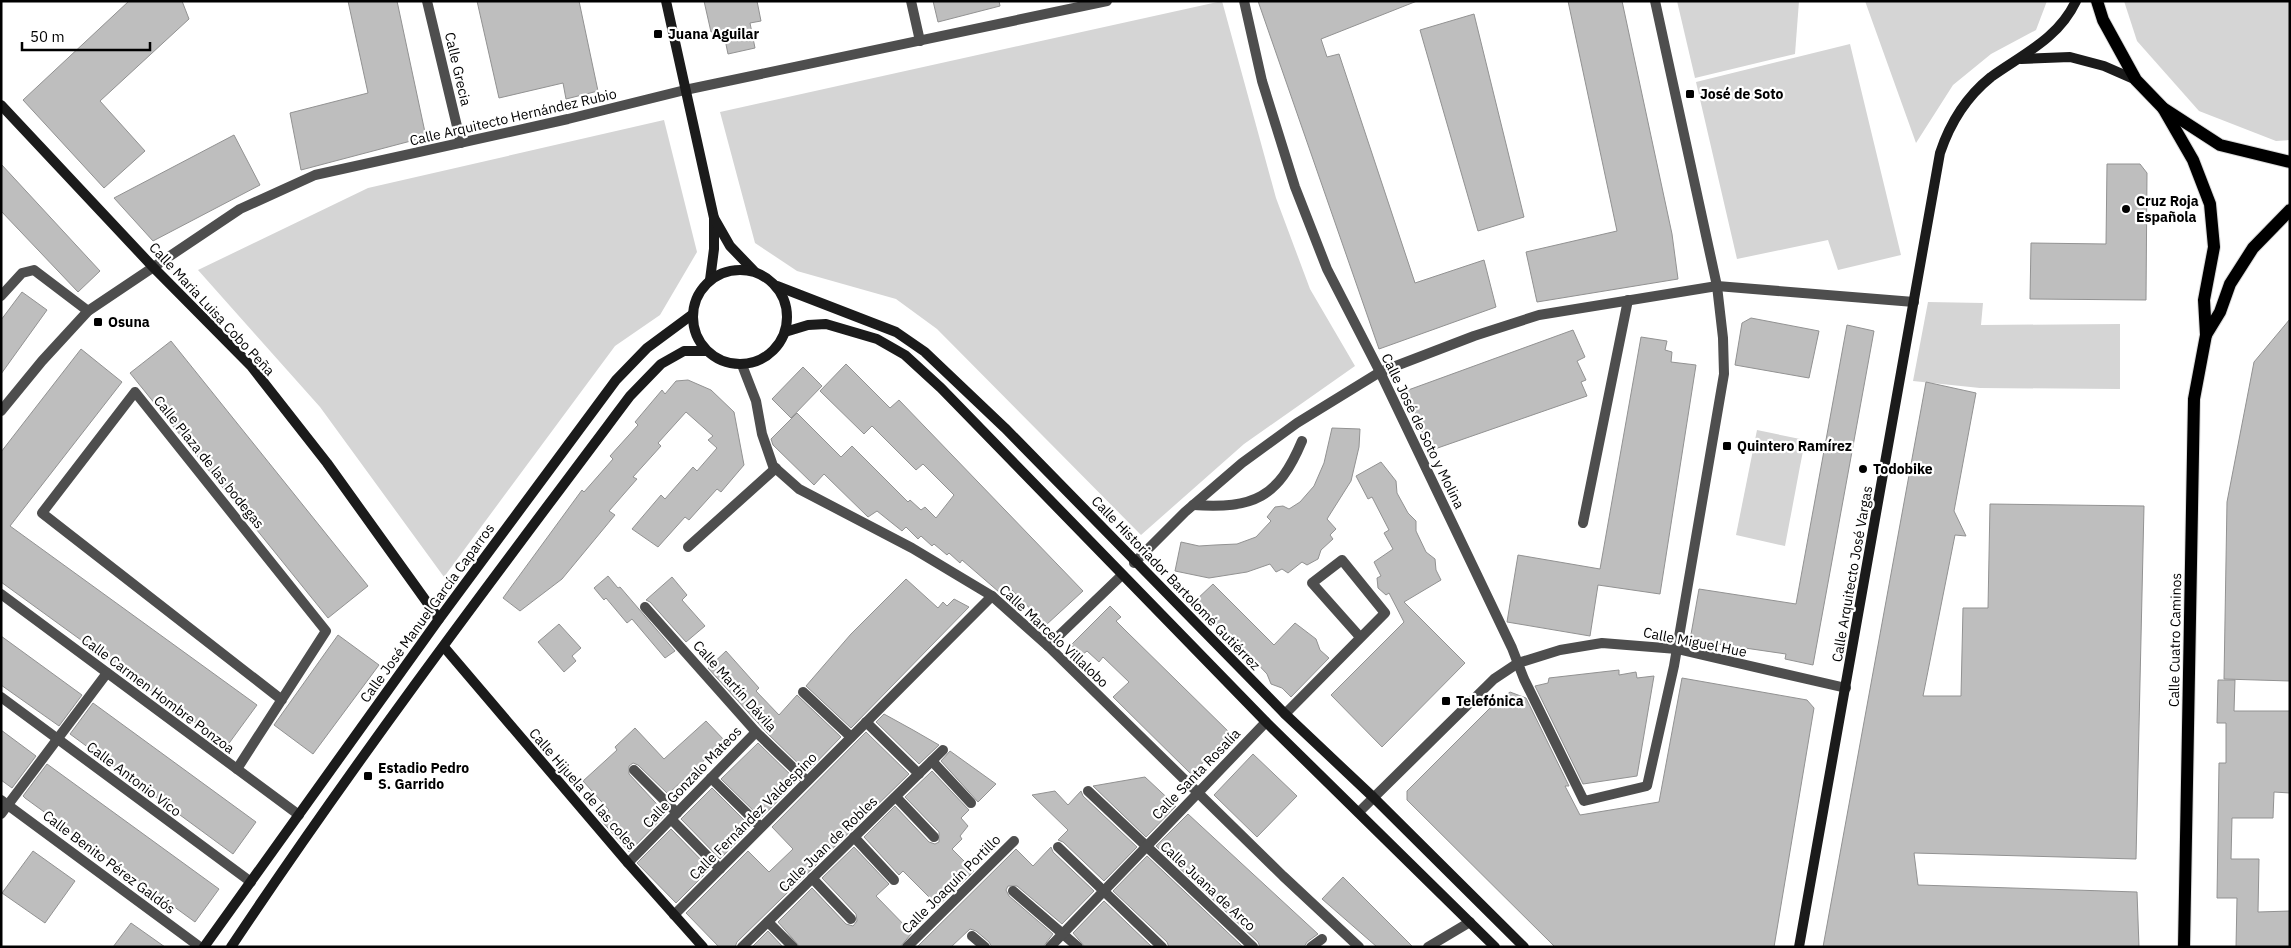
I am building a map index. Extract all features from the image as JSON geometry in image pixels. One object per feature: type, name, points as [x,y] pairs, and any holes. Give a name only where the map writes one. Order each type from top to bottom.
[{"type":"main road","points":[[2097,1],[2102,20],[2136,80],[2163,108],[2220,145],[2290,162]]},
{"type":"main road","name":"Calle Cuatro Caminos","points":[[2163,108],[2193,160],[2210,204],[2214,247],[2204,300],[2206,335],[2194,399],[2184,947]]},
{"type":"main road","name":"Calle Cuatro Caminos","points":[[2206,335],[2220,312],[2230,284],[2253,248],[2290,210]]},
{"type":"street","name":"Calle Grecia","points":[[427,1],[461,143]]},
{"type":"street","points":[[666,1],[714,218],[714,249],[710,280]]},
{"type":"street","points":[[911,1],[920,41]]},
{"type":"street","name":"Calle Arquitecto Hernández Rubio","points":[[1,411],[42,361],[88,311],[240,209],[315,175],[461,143],[685,90],[1106,1]]},
{"type":"street","name":"Calle José de Soto y Molina","points":[[1244,1],[1262,81],[1295,187],[1327,269],[1380,372],[1584,800],[1648,786],[1677,649]]},
{"type":"street","points":[[1655,1],[1717,286],[1723,338],[1724,374],[1677,649]]},
{"type":"street","name":"Calle Arquitecto José Vargas","points":[[1799,947],[1940,153],[1946,133],[1972,95],[1990,78],[2020,59],[2057,30],[2076,1]]},
{"type":"street","points":[[2020,59],[2070,57],[2104,66],[2136,80]]},
{"type":"street","name":"Calle Maria Luisa Cobo Peña","points":[[1,105],[154,267],[251,366],[326,463],[439,619]]},
{"type":"street","name":"Calle Historiador Bartolomé Gutiérrez","points":[[714,218],[730,246],[754,271],[766,277],[777,286],[896,332],[925,352],[1005,428],[1134,563],[1285,714],[1374,797],[1524,947]]},
{"type":"street","points":[[754,271],[738,269],[724,272],[710,280],[698,295],[693,314],[694,328],[706,351],[722,362],[742,365],[756,362],[769,355],[779,345],[785,332],[786,308],[785,300],[777,286]]},
{"type":"street","points":[[1,296],[22,273],[34,270],[88,311]]},
{"type":"street","points":[[1134,563],[1193,505],[1242,463],[1297,424],[1380,372],[1474,336],[1539,315],[1717,286],[1914,302]]},
{"type":"street","points":[[1583,523],[1628,300]]},
{"type":"street","name":"Calle José Manuel García Caparros","points":[[204,947],[439,619],[616,380],[647,348],[693,314]]},
{"type":"street","points":[[785,332],[808,325],[826,324],[876,339],[905,355],[941,388],[1266,722],[1495,947]]},
{"type":"street","points":[[232,947],[297,849],[630,396],[661,364],[684,351],[706,351]]},
{"type":"street","name":"Calle Marcelo Villalobo","points":[[742,365],[756,401],[767,450],[776,468],[799,490],[912,548],[992,596],[1048,646],[1283,876],[1359,947]]},
{"type":"street","name":"Calle Plaza de las bodegas","points":[[237,769],[282,700],[326,631],[135,392],[42,513],[282,700]]},
{"type":"street","points":[[1193,505],[1226,507],[1247,502],[1264,494],[1279,483],[1293,462],[1302,441]]},
{"type":"street","points":[[688,547],[776,468]]},
{"type":"street","points":[[1285,714],[1385,613],[1342,560],[1312,584],[1360,637]]},
{"type":"street","points":[[1048,646],[1122,575]]},
{"type":"street","name":"Calle Carmen Hombre Ponzoa","points":[[1,594],[299,815]]},
{"type":"street","name":"Calle Fernández Valdespino","points":[[674,914],[992,596]]},
{"type":"street","name":"Calle Martín Dávila","points":[[645,607],[756,732],[807,781]]},
{"type":"street","name":"Calle Miguel Hue","points":[[1358,812],[1473,697],[1518,663],[1560,650],[1602,643],[1677,649],[1846,688]]},
{"type":"street","name":"Calle Hijuela de las coles","points":[[444,647],[628,863],[703,947]]},
{"type":"street","points":[[1,814],[5,802],[57,739],[107,673]]},
{"type":"street","points":[[802,692],[851,737]]},
{"type":"street","name":"Calle Antonio Vico","points":[[1,697],[250,882]]},
{"type":"street","points":[[866,722],[918,774]]},
{"type":"street","name":"Calle Santa Rosalía","points":[[1050,947],[1266,722]]},
{"type":"street","name":"Calle Gonzalo Mateos","points":[[628,863],[756,732]]},
{"type":"street","name":"Calle Juan de Robles","points":[[742,947],[943,750]]},
{"type":"street","points":[[932,762],[971,803]]},
{"type":"street","points":[[634,770],[720,869]]},
{"type":"street","points":[[712,778],[761,827]]},
{"type":"street","name":"Calle Juana de Arco","points":[[1088,791],[1253,947]]},
{"type":"street","points":[[896,797],[934,837]]},
{"type":"street","name":"Calle Benito Pérez Galdós","points":[[5,802],[200,947]]},
{"type":"street","points":[[854,837],[894,880]]},
{"type":"street","name":"Calle Joaquín Portillo","points":[[907,947],[1014,841]]},
{"type":"street","points":[[1058,847],[1162,947]]},
{"type":"street","points":[[812,878],[851,919]]},
{"type":"street","points":[[1013,891],[1078,947]]},
{"type":"street","points":[[768,922],[793,947]]},
{"type":"street","points":[[1428,947],[1470,922]]},
{"type":"street","points":[[972,936],[985,947]]},
{"type":"street","points":[[1310,947],[1322,939]]},
{"type":"shaded area","points":[[1222,1],[1276,198],[1310,289],[1355,366],[1244,444],[1141,535],[937,329],[896,299],[797,271],[755,243],[720,112]]},
{"type":"shaded area","points":[[1677,1],[1799,1],[1795,54],[1695,78]]},
{"type":"shaded area","points":[[1865,1],[2047,1],[2036,30],[1991,54],[1953,85],[1916,143]]},
{"type":"shaded area","points":[[2124,1],[2290,1],[2290,140],[2276,141],[2199,111],[2137,41]]},
{"type":"shaded area","points":[[1850,44],[1901,255],[1838,270],[1828,240],[1737,259],[1696,82]]},
{"type":"shaded area","points":[[664,120],[697,252],[660,315],[615,346],[444,577],[320,407],[198,270],[368,188]]},
{"type":"shaded area","points":[[1928,302],[1983,303],[1981,325],[2120,324],[2120,389],[1980,388],[1913,381]]},
{"type":"shaded area","points":[[1757,430],[1805,440],[1785,546],[1736,535]]},
{"type":"building","points":[[129,1],[182,1],[189,19],[100,101],[145,151],[104,188],[23,100]]},
{"type":"building","points":[[348,1],[397,1],[426,137],[301,170],[290,113],[368,93]]},
{"type":"building","points":[[477,1],[579,1],[598,91],[566,99],[563,83],[499,98]]},
{"type":"building","points":[[704,1],[757,1],[761,21],[750,23],[755,48],[728,54],[723,30],[711,32]]},
{"type":"building","points":[[933,1],[999,1],[1000,6],[938,22]]},
{"type":"building","points":[[1258,1],[1417,1],[1321,39],[1327,57],[1339,54],[1415,283],[1484,260],[1496,307],[1379,349]]},
{"type":"building","points":[[1568,1],[1622,1],[1672,234],[1678,279],[1537,302],[1526,252],[1617,231]]},
{"type":"building","points":[[1474,14],[1524,217],[1478,231],[1420,30]]},
{"type":"building","points":[[234,135],[260,185],[153,241],[114,198]]},
{"type":"building","points":[[1,164],[100,271],[78,292],[1,211]]},
{"type":"building","points":[[2107,164],[2140,164],[2147,173],[2146,300],[2030,299],[2031,243],[2106,244]]},
{"type":"building","points":[[22,292],[47,310],[1,374],[1,320]]},
{"type":"building","points":[[1751,318],[1819,331],[1809,378],[1735,365],[1742,323]]},
{"type":"building","points":[[2290,319],[2290,681],[2224,679],[2227,502],[2254,362]]},
{"type":"building","points":[[1847,325],[1874,331],[1813,665],[1785,659],[1786,654],[1690,640],[1699,589],[1796,604]]},
{"type":"building","points":[[1573,330],[1585,357],[1577,361],[1586,380],[1581,382],[1587,396],[1429,451],[1413,407],[1406,409],[1400,393]]},
{"type":"building","points":[[1641,337],[1667,341],[1665,350],[1672,352],[1671,362],[1696,365],[1660,594],[1598,585],[1590,636],[1507,622],[1518,555],[1600,569]]},
{"type":"building","points":[[171,341],[368,586],[328,618],[130,373]]},
{"type":"building","points":[[81,349],[122,382],[10,526],[257,705],[227,746],[1,582],[1,452]]},
{"type":"building","points":[[846,364],[890,408],[899,400],[1083,591],[1046,625],[1007,585],[999,592],[962,560],[960,563],[949,553],[947,555],[934,544],[932,546],[921,536],[918,539],[906,527],[902,531],[877,511],[868,517],[824,474],[814,485],[773,445],[771,439],[797,413],[841,457],[852,446],[908,502],[910,500],[921,510],[925,507],[936,518],[954,495],[923,464],[916,470],[872,426],[864,434],[820,391]]},
{"type":"building","points":[[803,367],[822,386],[791,418],[772,399]]},
{"type":"building","points":[[688,380],[711,390],[734,412],[744,465],[721,492],[717,489],[689,520],[685,517],[658,547],[632,529],[661,495],[665,499],[693,467],[697,471],[717,448],[708,440],[713,436],[686,412],[658,443],[661,446],[633,477],[637,479],[609,511],[615,515],[562,579],[520,611],[503,598],[582,490],[584,492],[613,459],[610,456],[638,425],[635,422],[662,390],[665,394],[676,381]]},
{"type":"building","points":[[1926,382],[1976,393],[1954,511],[1966,536],[1955,535],[1923,696],[1961,696],[1963,608],[1988,608],[1990,504],[2144,506],[2136,859],[1914,853],[1918,885],[2137,892],[2139,947],[1823,947]]},
{"type":"building","points":[[1332,428],[1360,429],[1359,447],[1351,481],[1327,519],[1336,529],[1330,535],[1333,539],[1321,550],[1318,559],[1307,565],[1302,562],[1288,573],[1282,569],[1276,572],[1270,564],[1247,572],[1209,578],[1175,571],[1181,542],[1199,546],[1237,544],[1256,537],[1271,521],[1267,517],[1275,507],[1283,506],[1289,509],[1300,502],[1314,486],[1324,463]]},
{"type":"building","points":[[1381,462],[1396,481],[1397,493],[1408,513],[1416,521],[1416,531],[1426,552],[1435,559],[1436,570],[1441,580],[1404,602],[1465,663],[1382,747],[1331,695],[1404,622],[1389,593],[1386,595],[1378,588],[1377,578],[1381,576],[1374,562],[1393,549],[1384,533],[1389,530],[1372,497],[1368,499],[1356,476]]},
{"type":"building","points":[[608,576],[618,588],[620,587],[675,651],[665,658],[632,619],[627,623],[606,598],[604,600],[594,588]]},
{"type":"building","points":[[672,577],[687,595],[682,600],[705,626],[686,642],[650,602],[646,600]]},
{"type":"building","points":[[906,579],[938,608],[943,602],[947,606],[954,599],[969,607],[851,728],[806,686],[851,634]]},
{"type":"building","points":[[1213,584],[1274,645],[1295,623],[1316,639],[1320,650],[1329,658],[1291,697],[1282,688],[1271,684],[1267,674],[1251,657],[1241,654],[1235,645],[1238,643],[1220,626],[1209,622],[1206,612],[1195,601]]},
{"type":"building","points":[[1110,606],[1121,617],[1116,621],[1232,735],[1191,774],[1113,697],[1129,682],[1103,657],[1099,662],[1087,651],[1082,655],[1071,645]]},
{"type":"building","points":[[559,624],[581,648],[572,656],[576,661],[564,672],[538,642]]},
{"type":"building","points":[[338,635],[379,665],[313,754],[274,725]]},
{"type":"building","points":[[1,636],[82,695],[59,726],[1,685]]},
{"type":"building","points":[[726,651],[759,688],[756,691],[779,715],[797,695],[841,737],[807,772],[767,733],[708,668]]},
{"type":"building","points":[[1619,670],[1619,675],[1636,672],[1637,678],[1654,676],[1637,776],[1583,784],[1535,686],[1548,683],[1549,678]]},
{"type":"building","points":[[1682,678],[1807,700],[1814,708],[1774,947],[1555,947],[1407,800],[1407,791],[1489,709],[1510,692],[1526,698],[1569,786],[1565,786],[1580,815],[1659,802]]},
{"type":"building","points":[[2218,680],[2235,680],[2234,711],[2290,711],[2290,793],[2274,792],[2273,818],[2232,818],[2231,859],[2259,859],[2258,912],[2290,911],[2290,947],[2236,947],[2237,898],[2217,898],[2219,763],[2226,763],[2226,723],[2217,723]]},
{"type":"building","points":[[93,703],[256,822],[233,854],[70,734]]},
{"type":"building","points":[[884,714],[939,745],[919,764],[876,722]]},
{"type":"building","points":[[706,721],[725,741],[668,794],[638,765],[633,763],[629,766],[629,774],[666,814],[629,852],[600,819],[609,810],[583,781],[617,750],[615,747],[635,728],[664,759]]},
{"type":"building","points":[[1,730],[36,756],[12,788],[1,780]]},
{"type":"building","points":[[866,732],[909,774],[737,942],[735,947],[719,947],[686,913],[748,851],[769,872],[793,849],[772,827]]},
{"type":"building","points":[[758,743],[797,781],[761,818],[721,779]]},
{"type":"building","points":[[950,751],[996,784],[978,802],[941,761]]},
{"type":"building","points":[[1253,754],[1297,796],[1257,837],[1214,795]]},
{"type":"building","points":[[47,764],[219,889],[195,922],[23,796]]},
{"type":"building","points":[[932,771],[969,810],[961,818],[968,826],[960,836],[962,839],[952,849],[974,871],[938,906],[903,871],[899,875],[864,837],[895,806],[929,842],[935,844],[939,842],[939,832],[905,797]]},
{"type":"building","points":[[1145,777],[1176,806],[1146,837],[1093,786]]},
{"type":"building","points":[[712,788],[751,827],[720,859],[681,819]]},
{"type":"building","points":[[1055,791],[1068,805],[1081,791],[1083,796],[1137,847],[1104,881],[1063,842],[1058,840],[1068,830],[1032,795]]},
{"type":"building","points":[[1188,814],[1318,934],[1307,942],[1304,947],[1260,947],[1258,942],[1156,846]]},
{"type":"building","points":[[671,829],[710,869],[676,903],[637,863]]},
{"type":"building","points":[[854,847],[889,884],[876,896],[912,933],[900,947],[800,947],[778,922],[812,888],[846,924],[853,926],[857,921],[856,914],[822,878]]},
{"type":"building","points":[[1051,847],[1053,852],[1094,891],[1062,924],[1017,886],[1008,886],[1006,890],[1009,896],[1053,934],[1043,947],[992,947],[976,931],[970,929],[951,947],[917,947],[1016,849],[1033,866]]},
{"type":"building","points":[[33,851],[75,881],[45,923],[2,893]]},
{"type":"building","points":[[1147,856],[1243,947],[1169,947],[1167,942],[1113,891]]},
{"type":"building","points":[[1343,877],[1413,947],[1377,947],[1322,899]]},
{"type":"building","points":[[1104,901],[1152,947],[1085,947],[1073,933]]},
{"type":"building","points":[[131,923],[165,947],[113,947]]},
{"type":"building","points":[[768,931],[783,947],[752,947]]},
{"type":"place","name":"Juana Aguilar","points":[[658,34]]},
{"type":"place","name":"José de Soto","points":[[1690,94]]},
{"type":"place","name":"Cruz Roja Española","points":[[2126,209]]},
{"type":"place","name":"Osuna","points":[[98,322]]},
{"type":"place","name":"Quintero Ramírez","points":[[1727,446]]},
{"type":"place","name":"Todobike","points":[[1863,469]]},
{"type":"place","name":"Telefónica","points":[[1446,701]]},
{"type":"place","name":"Estadio Pedro S. Garrido","points":[[368,776]]}]
